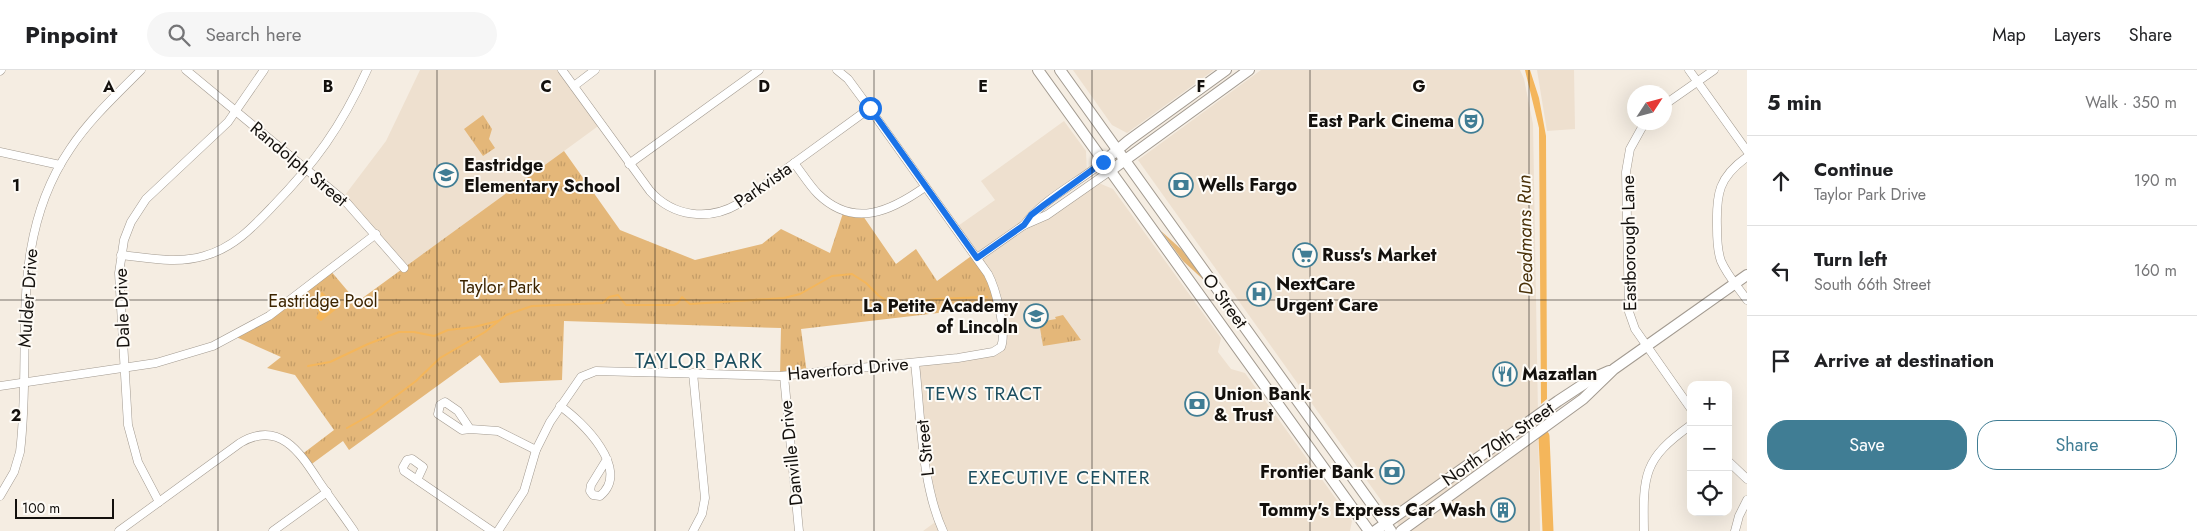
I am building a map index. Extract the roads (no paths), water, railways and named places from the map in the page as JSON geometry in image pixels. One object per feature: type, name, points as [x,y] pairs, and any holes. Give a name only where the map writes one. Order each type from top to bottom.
[{"type":"main road","name":"O Street","points":[[1038,70],[1369,531]]},
{"type":"main road","name":"O Street","points":[[1060,70],[1388,527]]},
{"type":"main road","points":[[1103,162],[1226,70]]},
{"type":"main road","points":[[1110,170],[1249,70]]},
{"type":"main road","name":"North 70th Street","points":[[1401,531],[1583,399],[1614,369],[1747,275]]},
{"type":"main road","name":"North 70th Street","points":[[1375,531],[1388,527],[1558,401],[1594,378],[1614,369]]},
{"type":"street","name":"Mulder Drive","points":[[0,496],[14,472],[20,452],[28,256],[38,217],[60,165],[84,130],[141,70]]},
{"type":"street","name":"Randolph Street","points":[[186,70],[347,203],[404,268]]},
{"type":"street","name":"Dale Drive","points":[[159,502],[141,470],[132,444],[127,415],[119,273],[121,255],[131,222],[146,199],[226,124],[264,70]]},
{"type":"street","points":[[121,255],[176,260],[197,258],[218,252],[234,243],[249,231],[308,170],[338,127],[368,70]]},
{"type":"street","points":[[562,70],[629,164],[759,70]]},
{"type":"street","points":[[574,86],[595,70]]},
{"type":"street","points":[[837,70],[851,83],[870,108],[977,258],[1024,225],[1047,215],[1110,170]]},
{"type":"street","points":[[1689,70],[1747,151]]},
{"type":"street","points":[[1672,99],[1714,70]]},
{"type":"street","name":"Parkvista","points":[[629,164],[650,191],[664,204],[679,211],[701,214],[717,213],[732,207],[870,108]]},
{"type":"street","name":"Eastborough Lane","points":[[1641,130],[1630,149],[1626,172],[1629,312],[1634,329],[1687,403]]},
{"type":"street","points":[[0,152],[60,165]]},
{"type":"street","points":[[1747,156],[1727,175],[1720,186],[1717,200],[1718,252],[1723,264],[1747,300]]},
{"type":"street","points":[[1024,225],[1038,210],[1103,162]]},
{"type":"street","points":[[794,163],[822,198],[834,206],[855,213],[873,213],[888,210],[926,186]]},
{"type":"street","points":[[0,386],[167,361],[190,354],[248,329],[280,309],[376,234]]},
{"type":"street","name":"Haverford Drive","points":[[560,406],[581,377],[602,370],[784,376],[915,363],[993,352],[1001,347],[1003,337],[994,287],[977,258]]},
{"type":"street","name":"L Street","points":[[915,363],[928,484],[934,509],[943,531]]},
{"type":"street","points":[[693,373],[705,498],[702,514],[693,531]]},
{"type":"street","name":"Danville Drive","points":[[784,376],[799,531]]},
{"type":"street","points":[[498,531],[524,491],[536,450],[560,406],[580,422],[607,459]]},
{"type":"street","points":[[470,429],[498,431],[536,450]]},
{"type":"street","points":[[1644,531],[1644,489],[1650,467],[1666,444],[1687,429]]},
{"type":"street","points":[[119,531],[244,441],[263,436],[278,438],[292,445],[298,451],[354,531]]},
{"type":"street","points":[[1732,465],[1747,478]]},
{"type":"street","points":[[417,480],[492,531]]},
{"type":"street","points":[[274,531],[327,492]]},
{"type":"street","points":[[1735,531],[1739,516],[1747,500]]},
{"type":"waterway","points":[[347,428],[372,414],[416,381],[440,358],[485,332],[506,315],[532,306],[603,303],[609,297],[618,295],[626,305],[674,305],[682,297],[690,304],[784,298],[800,294],[832,276],[852,274],[892,304],[936,299],[987,297]]},
{"type":"waterway","points":[[308,366],[330,362],[399,332],[414,332],[434,336],[448,330],[474,327],[498,321]]},
{"type":"waterway","name":"Deadmans Run","points":[[1544,436],[1548,531]]},
{"type":"place","name":"East Park Cinema","points":[[1471,121]]},
{"type":"place","name":"Eastridge Elementary School","points":[[446,175]]},
{"type":"place","name":"Wells Fargo","points":[[1181,185]]},
{"type":"place","name":"Russ's Market","points":[[1305,255]]},
{"type":"place","name":"NextCare Urgent Care","points":[[1259,294]]},
{"type":"place","name":"La Petite Academy of Lincoln","points":[[1036,316]]},
{"type":"place","name":"Mazatlan","points":[[1505,374]]},
{"type":"place","name":"Union Bank & Trust","points":[[1197,404]]},
{"type":"place","name":"Frontier Bank","points":[[1392,472]]},
{"type":"place","name":"Tommy's Express Car Wash","points":[[1503,510]]},
{"type":"district","name":"TAYLOR PARK","points":[[699,361]]},
{"type":"district","name":"TEWS TRACT","points":[[984,393]]},
{"type":"district","name":"EXECUTIVE CENTER","points":[[1059,477]]},
{"type":"park label","name":"Taylor Park","points":[[500,287]]},
{"type":"park label","name":"Eastridge Pool","points":[[323,301]]}]
